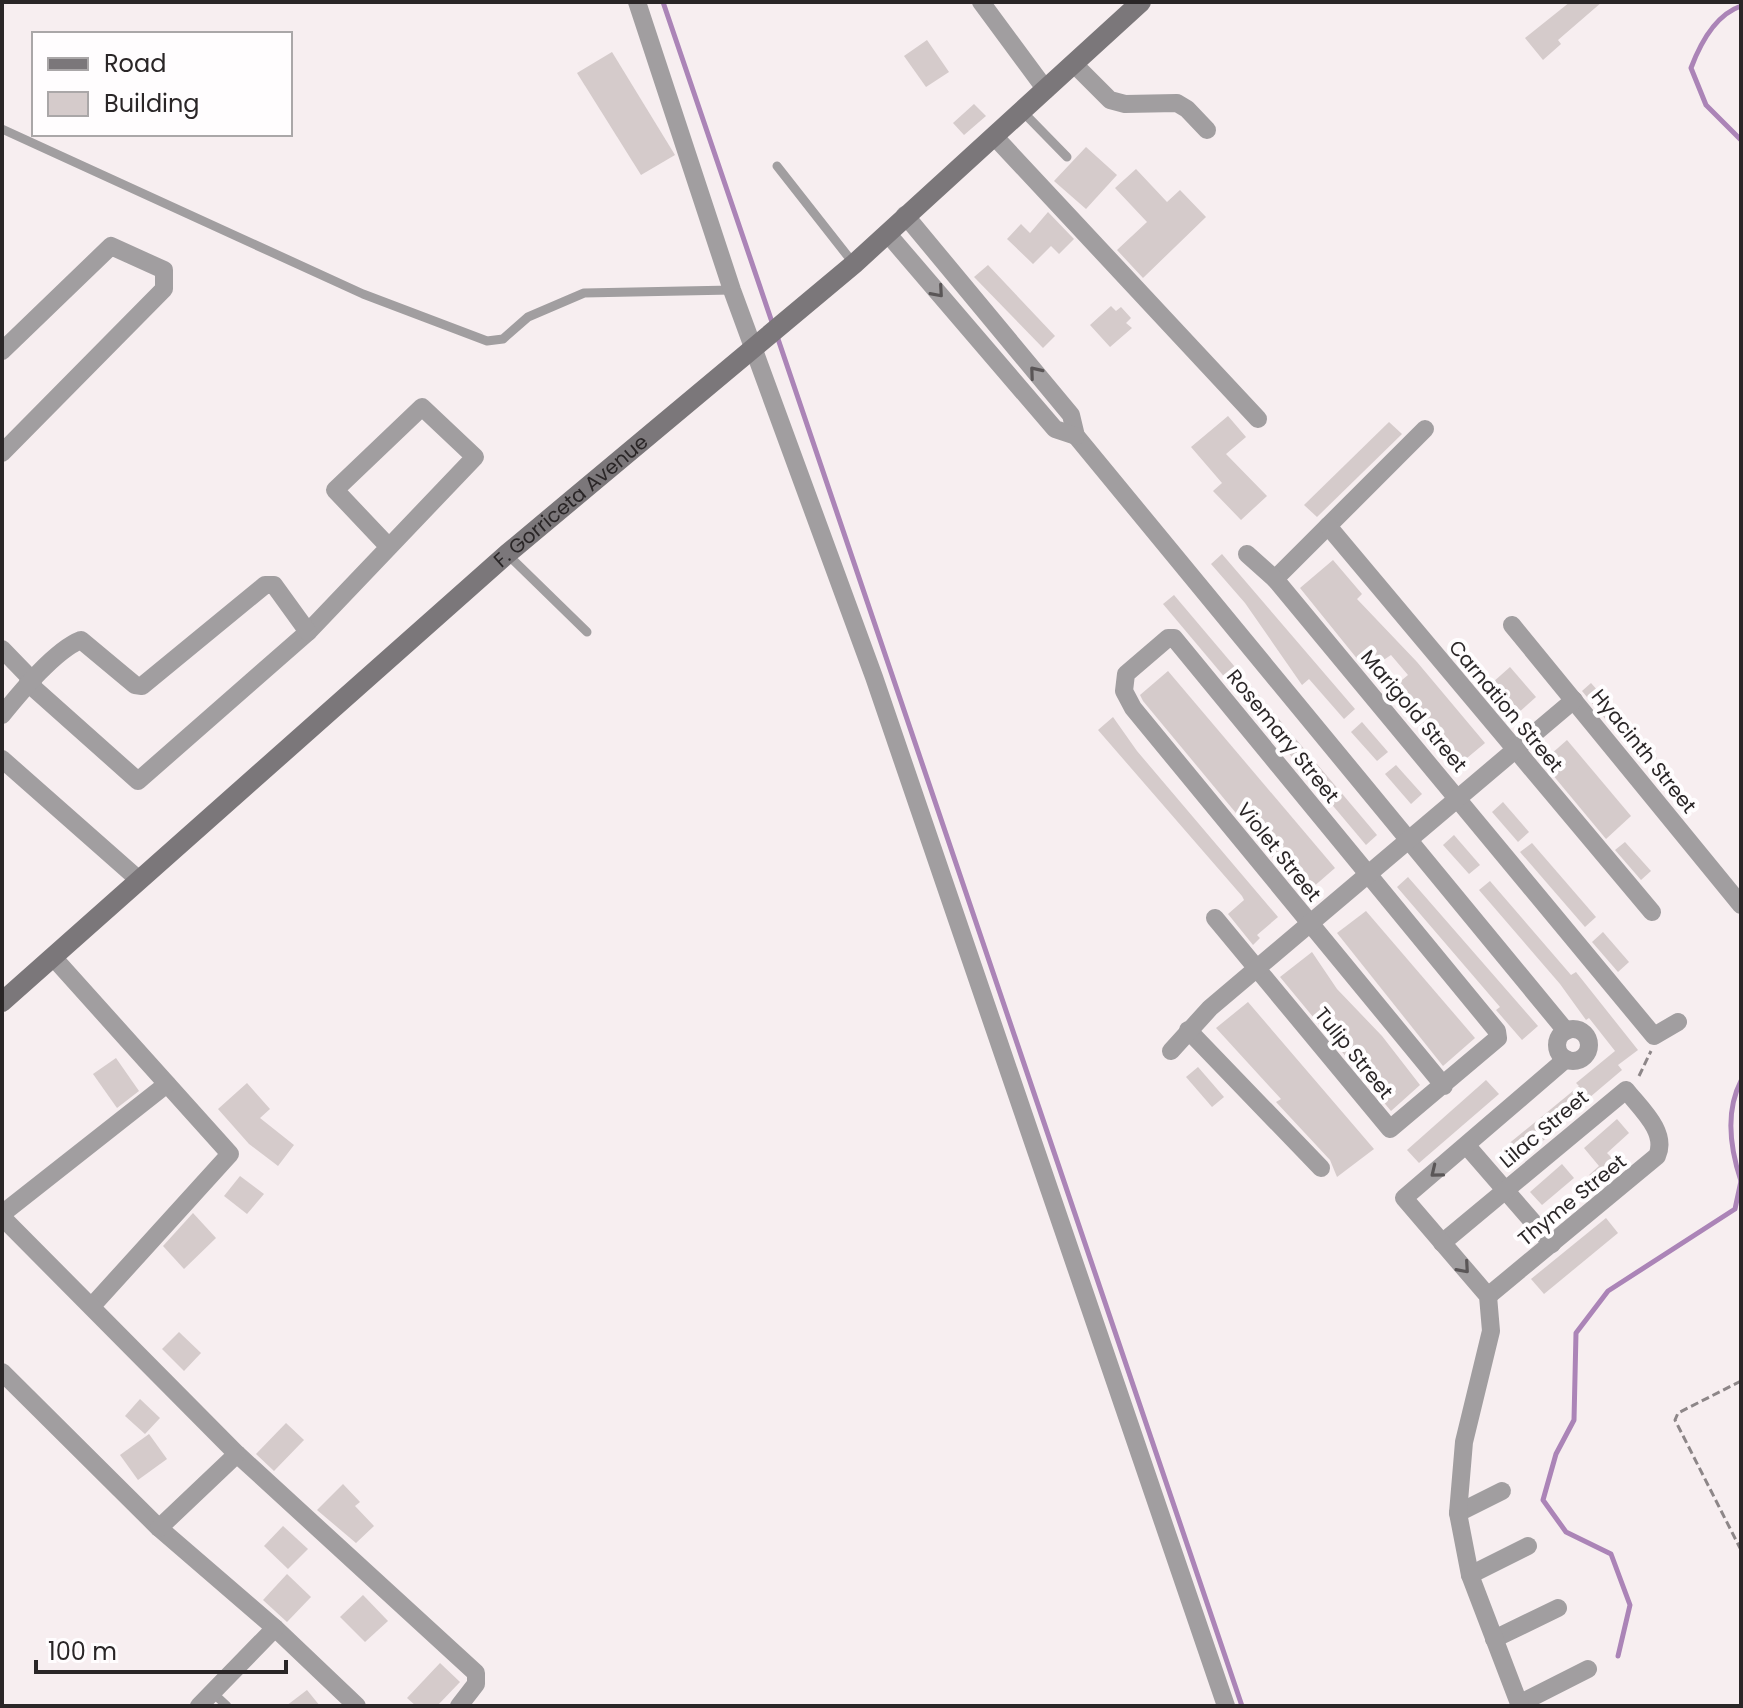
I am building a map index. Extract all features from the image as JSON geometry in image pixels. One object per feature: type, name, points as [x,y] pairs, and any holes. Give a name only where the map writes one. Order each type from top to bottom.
[{"type":"main road","name":"F. Gorriceta Avenue","points":[[2,1002],[507,554],[854,264],[1141,2]]},
{"type":"street","points":[[637,2],[752,348],[874,677],[1226,1706]]},
{"type":"street","points":[[981,2],[1046,90]]},
{"type":"street","points":[[1074,64],[1110,100],[1125,104],[1177,103],[1207,130]]},
{"type":"street","points":[[994,136],[1258,419]]},
{"type":"street","points":[[905,215],[1071,415],[1076,436],[1409,841],[1566,1031],[1583,1033],[1589,1045],[1579,1060],[1566,1059],[1404,1198],[1488,1296],[1491,1331],[1464,1442],[1458,1513],[1470,1575],[1519,1705],[1588,1669]]},
{"type":"street","points":[[887,233],[1055,429],[1076,436]]},
{"type":"street","points":[[2,351],[111,246],[164,270],[164,289],[2,453]]},
{"type":"street","points":[[2,649],[31,682],[138,781],[308,632],[475,457],[422,407],[335,490],[388,546]]},
{"type":"street","points":[[1275,579],[1425,429]]},
{"type":"street","name":"Carnation Street","points":[[1328,526],[1652,912]]},
{"type":"street","name":"Marigold Street","points":[[1247,554],[1275,579],[1654,1036]]},
{"type":"street","points":[[2,715],[31,682],[72,644],[81,640],[135,685],[142,686],[265,585],[274,585],[308,632]]},
{"type":"street","name":"Hyacinth Street","points":[[1512,625],[1741,905]]},
{"type":"street","name":"Rosemary Street","points":[[1158,643],[1174,638],[1369,875]]},
{"type":"street","name":"Violet Street","points":[[1158,643],[1126,674],[1126,697],[1444,1086]]},
{"type":"street","points":[[1171,1051],[1188,1030],[1257,969],[1574,700]]},
{"type":"street","points":[[2,759],[138,879]]},
{"type":"street","name":"Tulip Street","points":[[1215,918],[1385,1126],[1394,1128],[1494,1042],[1497,1031],[1369,875]]},
{"type":"street","points":[[53,957],[230,1154],[92,1306]]},
{"type":"street","points":[[1654,1036],[1678,1022]]},
{"type":"street","points":[[1188,1030],[1321,1168]]},
{"type":"street","points":[[1566,1031],[1557,1045],[1566,1059]]},
{"type":"street","points":[[167,1084],[2,1216],[237,1454],[476,1673],[476,1684],[459,1706]]},
{"type":"street","name":"Lilac Street","points":[[1442,1243],[1626,1090]]},
{"type":"street","name":"Thyme Street","points":[[1488,1296],[1657,1156],[1661,1148],[1657,1131],[1626,1090]]},
{"type":"street","points":[[1467,1146],[1552,1244]]},
{"type":"street","points":[[2,1372],[159,1528],[275,1628],[357,1706]]},
{"type":"street","points":[[159,1528],[237,1454]]},
{"type":"street","points":[[1458,1513],[1502,1491]]},
{"type":"street","points":[[1470,1575],[1528,1546]]},
{"type":"street","points":[[1494,1639],[1558,1608]]},
{"type":"street","points":[[213,1702],[275,1628]]},
{"type":"lane","points":[[1022,111],[1067,157]]},
{"type":"lane","points":[[2,129],[363,294],[487,341],[503,339],[528,317],[584,293],[732,290]]},
{"type":"lane","points":[[777,166],[854,264]]},
{"type":"lane","points":[[507,554],[587,632]]},
{"type":"path","points":[[1626,1090],[1646,1066],[1654,1036]]},
{"type":"path","points":[[1741,1381],[1678,1413],[1675,1420],[1741,1550]]},
{"type":"building","points":[[1570,2],[1602,2],[1558,40],[1561,44],[1543,60],[1525,38]]},
{"type":"building","points":[[927,40],[949,72],[926,87],[904,56]]},
{"type":"building","points":[[612,52],[675,155],[641,175],[577,73]]},
{"type":"building","points":[[974,104],[986,116],[964,135],[953,123]]},
{"type":"building","points":[[1086,147],[1117,175],[1086,209],[1054,181]]},
{"type":"building","points":[[1136,169],[1167,202],[1180,190],[1206,217],[1143,278],[1117,250],[1147,222],[1115,188]]},
{"type":"building","points":[[1048,212],[1074,239],[1059,254],[1051,246],[1033,264],[1007,239],[1021,224],[1030,233]]},
{"type":"building","points":[[988,265],[1055,336],[1043,348],[974,277]]},
{"type":"building","points":[[1111,306],[1116,311],[1121,307],[1131,318],[1126,323],[1132,328],[1110,347],[1090,325]]},
{"type":"building","points":[[1228,416],[1246,437],[1226,454],[1267,496],[1241,520],[1213,491],[1222,483],[1191,447]]},
{"type":"building","points":[[1389,422],[1402,434],[1317,517],[1304,505]]},
{"type":"building","points":[[1222,554],[1355,709],[1344,719],[1309,679],[1302,685],[1245,603],[1211,564]]},
{"type":"building","points":[[1333,560],[1362,594],[1357,599],[1417,662],[1485,743],[1455,768],[1389,691],[1408,675],[1391,655],[1367,671],[1300,588]]},
{"type":"building","points":[[1174,595],[1377,835],[1366,845],[1163,604]]},
{"type":"building","points":[[1510,667],[1536,697],[1508,722],[1483,691]]},
{"type":"building","points":[[1168,671],[1335,868],[1304,895],[1143,701],[1140,695]]},
{"type":"building","points":[[1591,683],[1657,758],[1645,767],[1582,691]]},
{"type":"building","points":[[1113,717],[1137,751],[1278,917],[1257,935],[1260,938],[1253,945],[1228,914],[1244,900],[1242,896],[1098,730]]},
{"type":"building","points":[[1362,722],[1388,752],[1377,761],[1351,732]]},
{"type":"building","points":[[1567,740],[1631,816],[1606,839],[1542,762]]},
{"type":"building","points":[[1396,765],[1422,794],[1411,804],[1385,774]]},
{"type":"building","points":[[1503,802],[1529,832],[1518,842],[1492,812]]},
{"type":"building","points":[[1454,835],[1480,865],[1469,874],[1443,845]]},
{"type":"building","points":[[1625,842],[1651,871],[1641,880],[1615,850]]},
{"type":"building","points":[[1532,843],[1596,917],[1585,927],[1520,852]]},
{"type":"building","points":[[1408,877],[1538,1026],[1522,1040],[1496,1010],[1500,1007],[1397,887]]},
{"type":"building","points":[[1490,881],[1571,975],[1576,972],[1638,1050],[1618,1065],[1622,1070],[1583,1103],[1586,1106],[1514,1164],[1501,1150],[1579,1086],[1576,1083],[1615,1051],[1479,890]]},
{"type":"building","points":[[1366,911],[1475,1038],[1443,1066],[1337,933]]},
{"type":"building","points":[[1603,932],[1629,962],[1618,972],[1592,942]]},
{"type":"building","points":[[1312,952],[1337,989],[1382,1036],[1420,1085],[1391,1111],[1280,977]]},
{"type":"building","points":[[1248,1002],[1374,1149],[1337,1177],[1330,1160],[1276,1102],[1281,1099],[1216,1028]]},
{"type":"building","points":[[116,1058],[139,1091],[117,1108],[93,1074]]},
{"type":"building","points":[[1198,1067],[1224,1097],[1212,1107],[1186,1077]]},
{"type":"building","points":[[1486,1080],[1499,1094],[1419,1163],[1407,1150]]},
{"type":"building","points":[[247,1083],[270,1109],[260,1118],[294,1145],[278,1166],[249,1144],[218,1109]]},
{"type":"building","points":[[1617,1119],[1629,1133],[1607,1153],[1623,1169],[1601,1187],[1589,1175],[1599,1166],[1584,1148]]},
{"type":"building","points":[[1562,1164],[1574,1178],[1542,1205],[1530,1192]]},
{"type":"building","points":[[240,1176],[264,1194],[247,1214],[224,1196]]},
{"type":"building","points":[[193,1213],[216,1238],[184,1269],[163,1246]]},
{"type":"building","points":[[1606,1218],[1618,1233],[1544,1294],[1531,1279]]},
{"type":"building","points":[[179,1332],[201,1353],[184,1371],[162,1349]]},
{"type":"building","points":[[140,1399],[160,1418],[145,1434],[125,1416]]},
{"type":"building","points":[[286,1423],[304,1440],[274,1471],[256,1454]]},
{"type":"building","points":[[149,1434],[167,1459],[138,1480],[120,1455]]},
{"type":"building","points":[[343,1484],[360,1502],[355,1506],[374,1526],[356,1543],[317,1510]]},
{"type":"building","points":[[283,1526],[308,1549],[288,1569],[264,1546]]},
{"type":"building","points":[[287,1574],[311,1597],[287,1622],[263,1600]]},
{"type":"building","points":[[363,1595],[388,1621],[365,1642],[340,1617]]},
{"type":"building","points":[[440,1663],[460,1682],[437,1706],[416,1706],[407,1698]]},
{"type":"building","points":[[307,1690],[320,1706],[286,1706]]},
{"type":"waterway","points":[[663,2],[773,325]]},
{"type":"waterway","points":[[1741,6],[1716,23],[1691,68],[1706,105],[1741,140]]},
{"type":"waterway","points":[[777,336],[1242,1706]]},
{"type":"waterway","points":[[1741,1081],[1731,1118],[1734,1156],[1741,1181]]},
{"type":"waterway","points":[[1618,1656],[1630,1605],[1611,1554],[1566,1532],[1543,1500],[1556,1454],[1574,1420],[1576,1333],[1608,1291],[1735,1209],[1741,1181]]}]
